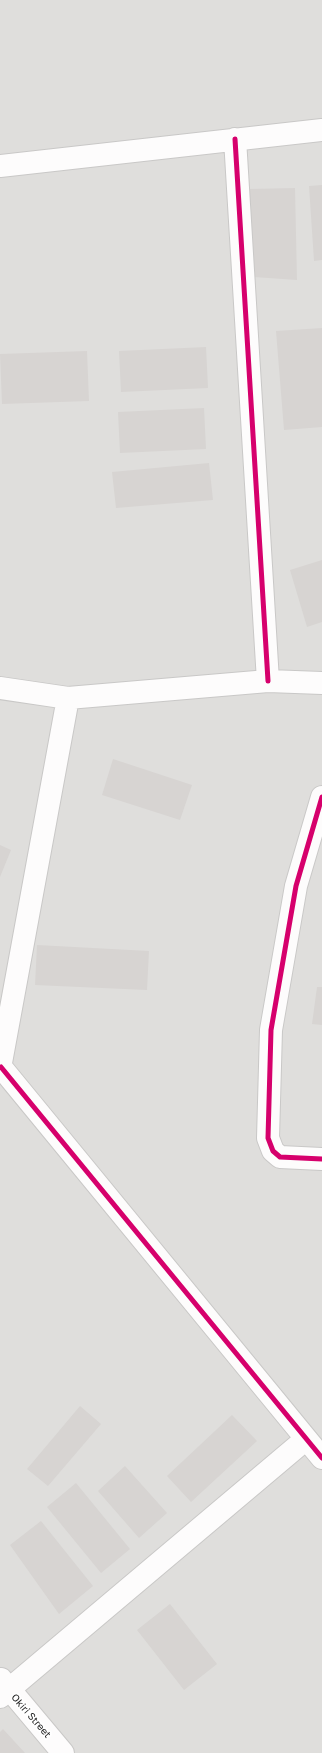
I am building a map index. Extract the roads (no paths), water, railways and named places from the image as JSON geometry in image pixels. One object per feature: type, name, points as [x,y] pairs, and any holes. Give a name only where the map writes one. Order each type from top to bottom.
[{"type":"street","points":[[0,166],[322,130]]},
{"type":"street","points":[[235,139],[268,681]]},
{"type":"street","points":[[0,688],[68,698],[268,681],[322,684]]},
{"type":"street","points":[[68,698],[0,1067],[322,1458]]},
{"type":"street","points":[[322,797],[296,886],[271,1030],[268,1138],[273,1151],[280,1157],[322,1159]]},
{"type":"street","points":[[3,1688],[306,1439]]},
{"type":"street","name":"Okiri Street","points":[[3,1688],[63,1753]]}]
